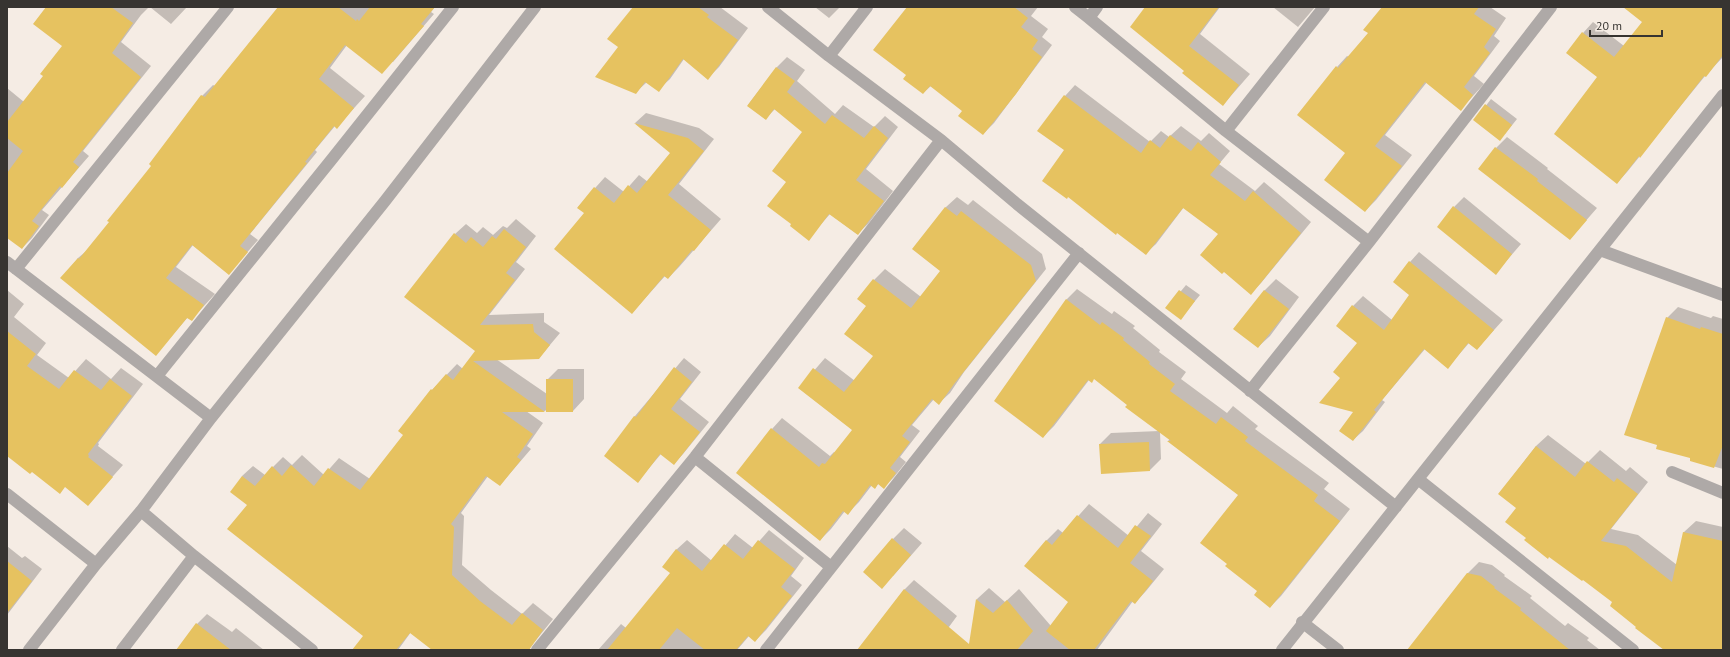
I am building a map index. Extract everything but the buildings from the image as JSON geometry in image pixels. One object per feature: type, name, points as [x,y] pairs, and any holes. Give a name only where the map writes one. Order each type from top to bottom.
[{"type":"street","points":[[211,418],[12,265],[228,7]]},
{"type":"street","points":[[157,376],[453,7]]},
{"type":"street","points":[[28,650],[96,564],[141,511],[211,418],[385,201],[534,7]]},
{"type":"street","points":[[768,7],[829,56],[941,140],[1017,204],[1079,252],[1396,507]]},
{"type":"street","points":[[829,56],[867,7]]},
{"type":"street","points":[[1075,7],[1226,131],[1369,242]]},
{"type":"street","points":[[1089,18],[1097,7]]},
{"type":"street","points":[[1226,131],[1324,7]]},
{"type":"street","points":[[1250,391],[1369,242],[1551,7]]},
{"type":"street","points":[[1282,650],[1302,622],[1396,507],[1723,95]]},
{"type":"street","points":[[537,650],[695,456],[941,140]]},
{"type":"street","points":[[1600,250],[1723,295]]},
{"type":"street","points":[[766,650],[1079,252]]},
{"type":"street","points":[[695,456],[831,567]]},
{"type":"street","points":[[1672,472],[1723,493]]},
{"type":"street","points":[[1418,478],[1633,650]]},
{"type":"street","points":[[7,494],[96,564]]},
{"type":"street","points":[[141,511],[194,556],[312,650]]},
{"type":"street","points":[[122,650],[194,556]]},
{"type":"street","points":[[1302,622],[1338,650]]}]
